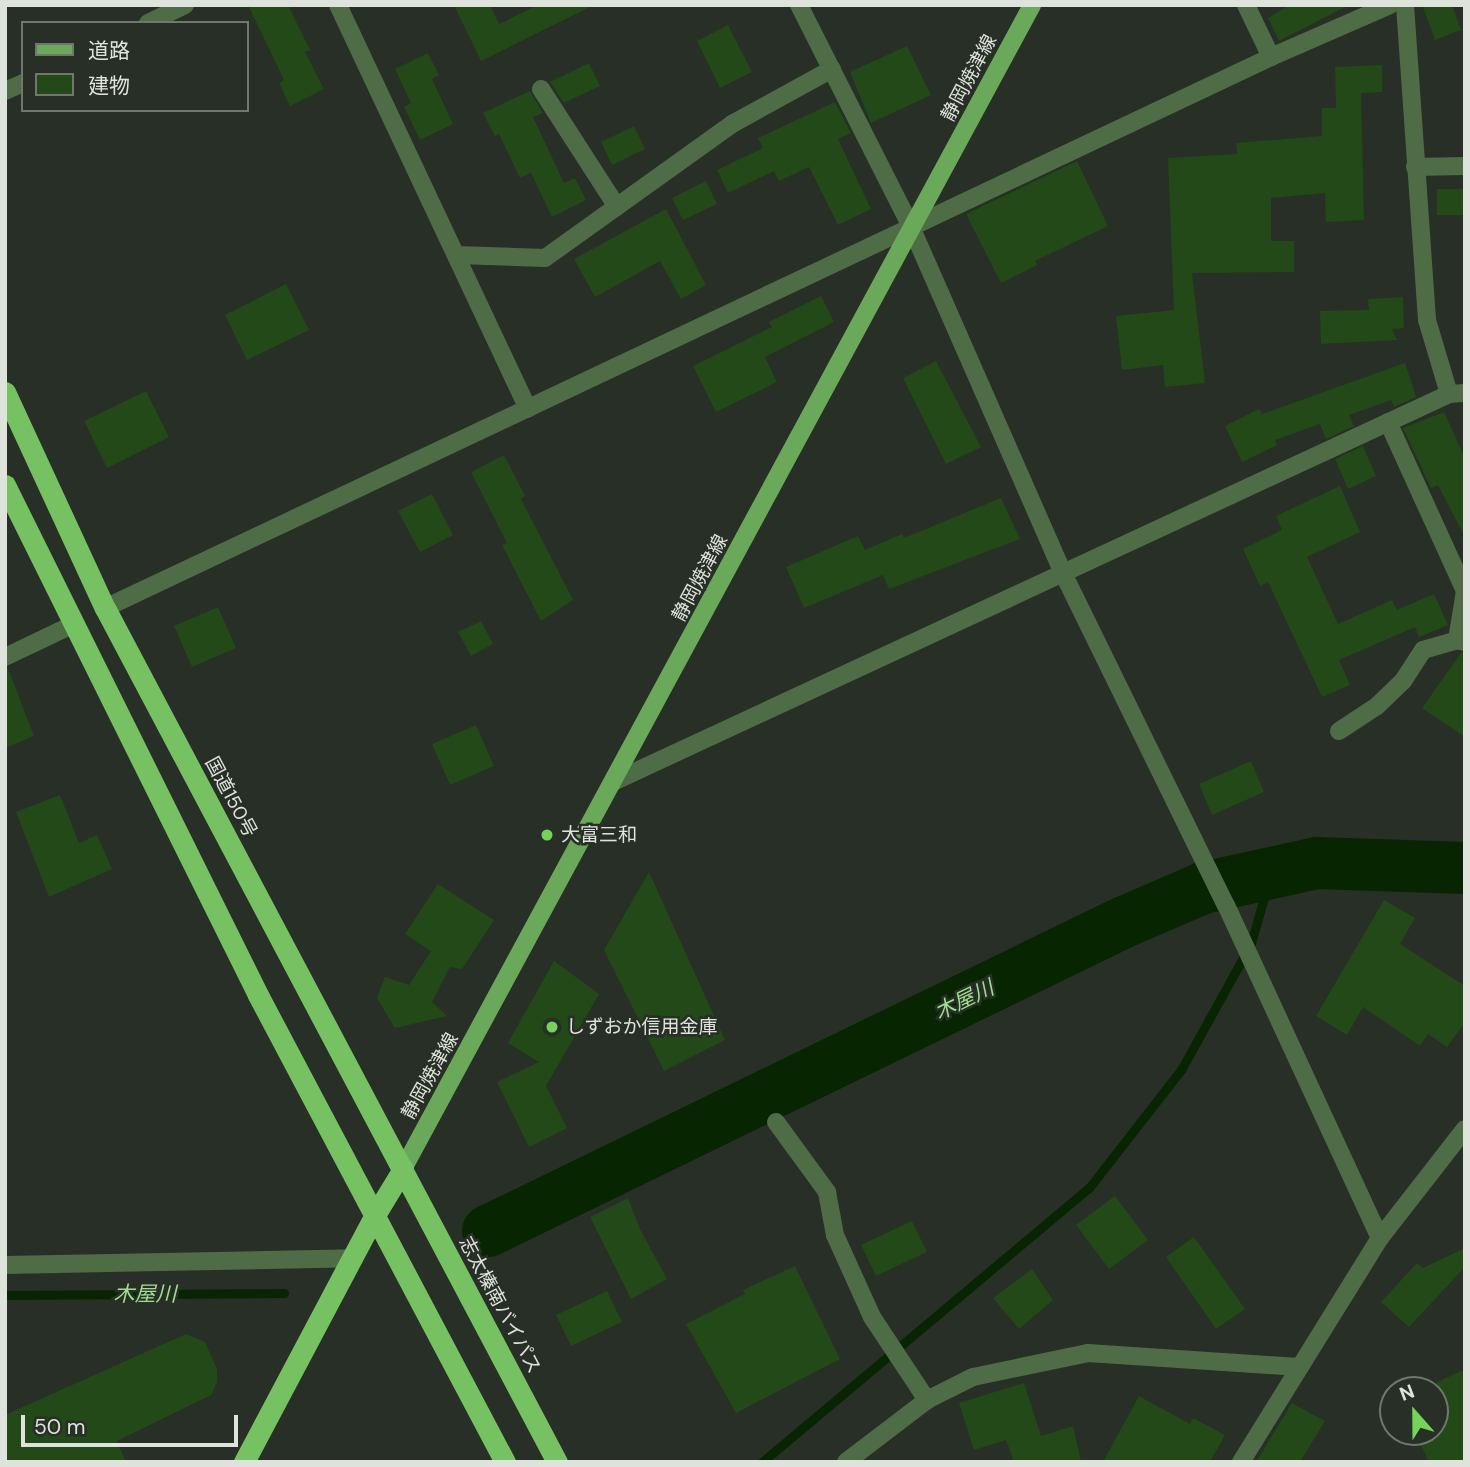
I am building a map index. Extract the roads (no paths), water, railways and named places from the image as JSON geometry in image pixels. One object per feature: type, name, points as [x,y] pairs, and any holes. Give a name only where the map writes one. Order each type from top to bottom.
[{"type":"highway","name":"国道150号","points":[[5,392],[105,608],[403,1169]]},
{"type":"highway","points":[[5,485],[72,625],[258,995],[505,1462]]},
{"type":"highway","points":[[244,1462],[375,1215],[403,1169]]},
{"type":"highway","name":"志太榛南バイパス","points":[[403,1169],[557,1462]]},
{"type":"main road","name":"静岡焼津線","points":[[403,1169],[1032,5]]},
{"type":"street","points":[[152,21],[185,5]]},
{"type":"street","points":[[338,5],[528,408]]},
{"type":"street","points":[[799,5],[912,229],[1063,573],[1227,905],[1380,1238]]},
{"type":"street","points":[[1246,5],[1270,57]]},
{"type":"street","points":[[105,608],[912,229],[1270,57],[1390,5]]},
{"type":"street","points":[[615,781],[1388,422],[1457,393],[1427,320],[1405,5]]},
{"type":"street","points":[[456,255],[545,258],[732,124],[832,69]]},
{"type":"street","points":[[5,91],[21,84]]},
{"type":"street","points":[[541,89],[617,207]]},
{"type":"street","points":[[1415,167],[1465,166]]},
{"type":"street","points":[[1339,731],[1377,706],[1403,681],[1423,650],[1461,641],[1465,591],[1388,422]]},
{"type":"street","points":[[5,657],[72,625]]},
{"type":"street","points":[[776,1122],[827,1192],[835,1235],[872,1317],[927,1400]]},
{"type":"street","points":[[1241,1462],[1380,1238],[1465,1129]]},
{"type":"street","points":[[5,1265],[354,1258]]},
{"type":"street","points":[[846,1462],[927,1400],[973,1377],[1088,1353],[1300,1367]]},
{"type":"waterway","name":"木屋川","points":[[488,1231],[1122,923],[1203,888],[1317,863],[1465,868]]},
{"type":"waterway","points":[[762,1462],[1089,1188],[1181,1070],[1251,943],[1272,870]]},
{"type":"waterway","name":"木屋川","points":[[5,1295],[284,1293]]},
{"type":"place","name":"大富三和","points":[[547,835]]},
{"type":"place","name":"しずおか信用金庫","points":[[552,1027]]}]
